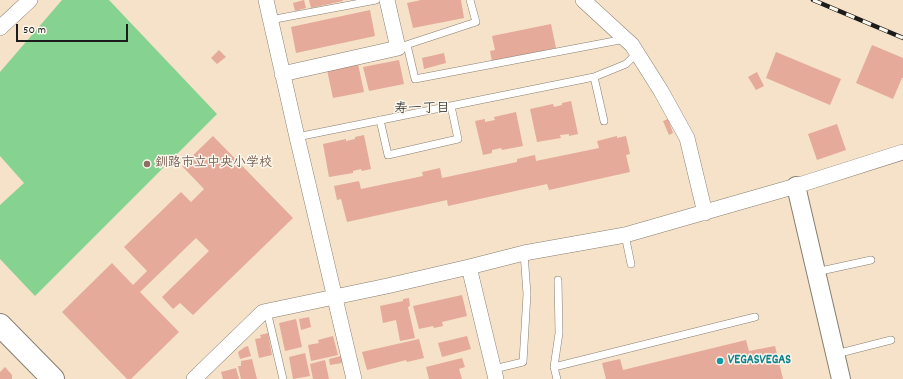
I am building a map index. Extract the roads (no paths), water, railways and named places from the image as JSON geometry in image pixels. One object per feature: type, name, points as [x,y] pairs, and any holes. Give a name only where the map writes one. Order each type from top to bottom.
[{"type":"highway","points":[[0,325],[44,376]]},
{"type":"street","points":[[266,0],[354,379]]},
{"type":"street","points":[[282,74],[402,46],[387,0]]},
{"type":"street","points":[[583,0],[632,45],[662,91],[687,138],[705,213]]},
{"type":"street","points":[[0,28],[27,1]]},
{"type":"street","points":[[199,377],[263,312],[469,267],[524,253],[625,235],[796,186],[903,152]]},
{"type":"street","points":[[796,186],[841,379]]},
{"type":"street","points":[[469,267],[495,374]]},
{"type":"lane","points":[[270,20],[376,0]]},
{"type":"lane","points":[[470,0],[476,22],[402,46],[415,79],[625,39]]},
{"type":"lane","points":[[297,137],[594,78],[626,64],[637,53]]},
{"type":"lane","points":[[594,78],[604,121]]},
{"type":"lane","points":[[380,120],[388,155],[458,139],[451,106]]},
{"type":"lane","points":[[625,235],[631,264]]},
{"type":"lane","points":[[495,374],[522,362],[528,294],[524,253]]},
{"type":"lane","points":[[816,272],[871,260]]},
{"type":"lane","points":[[557,379],[554,367],[559,333],[558,280]]},
{"type":"lane","points":[[267,311],[283,379]]},
{"type":"lane","points":[[554,367],[755,317]]},
{"type":"lane","points":[[835,354],[891,340]]},
{"type":"railway","points":[[813,0],[903,38]]},
{"type":"place","name":"釧路市立中央小学校","points":[[147,164]]},
{"type":"place","name":"VEGASVEGAS","points":[[720,361]]},
{"type":"district","name":"寿一丁目","points":[[422,110]]}]
